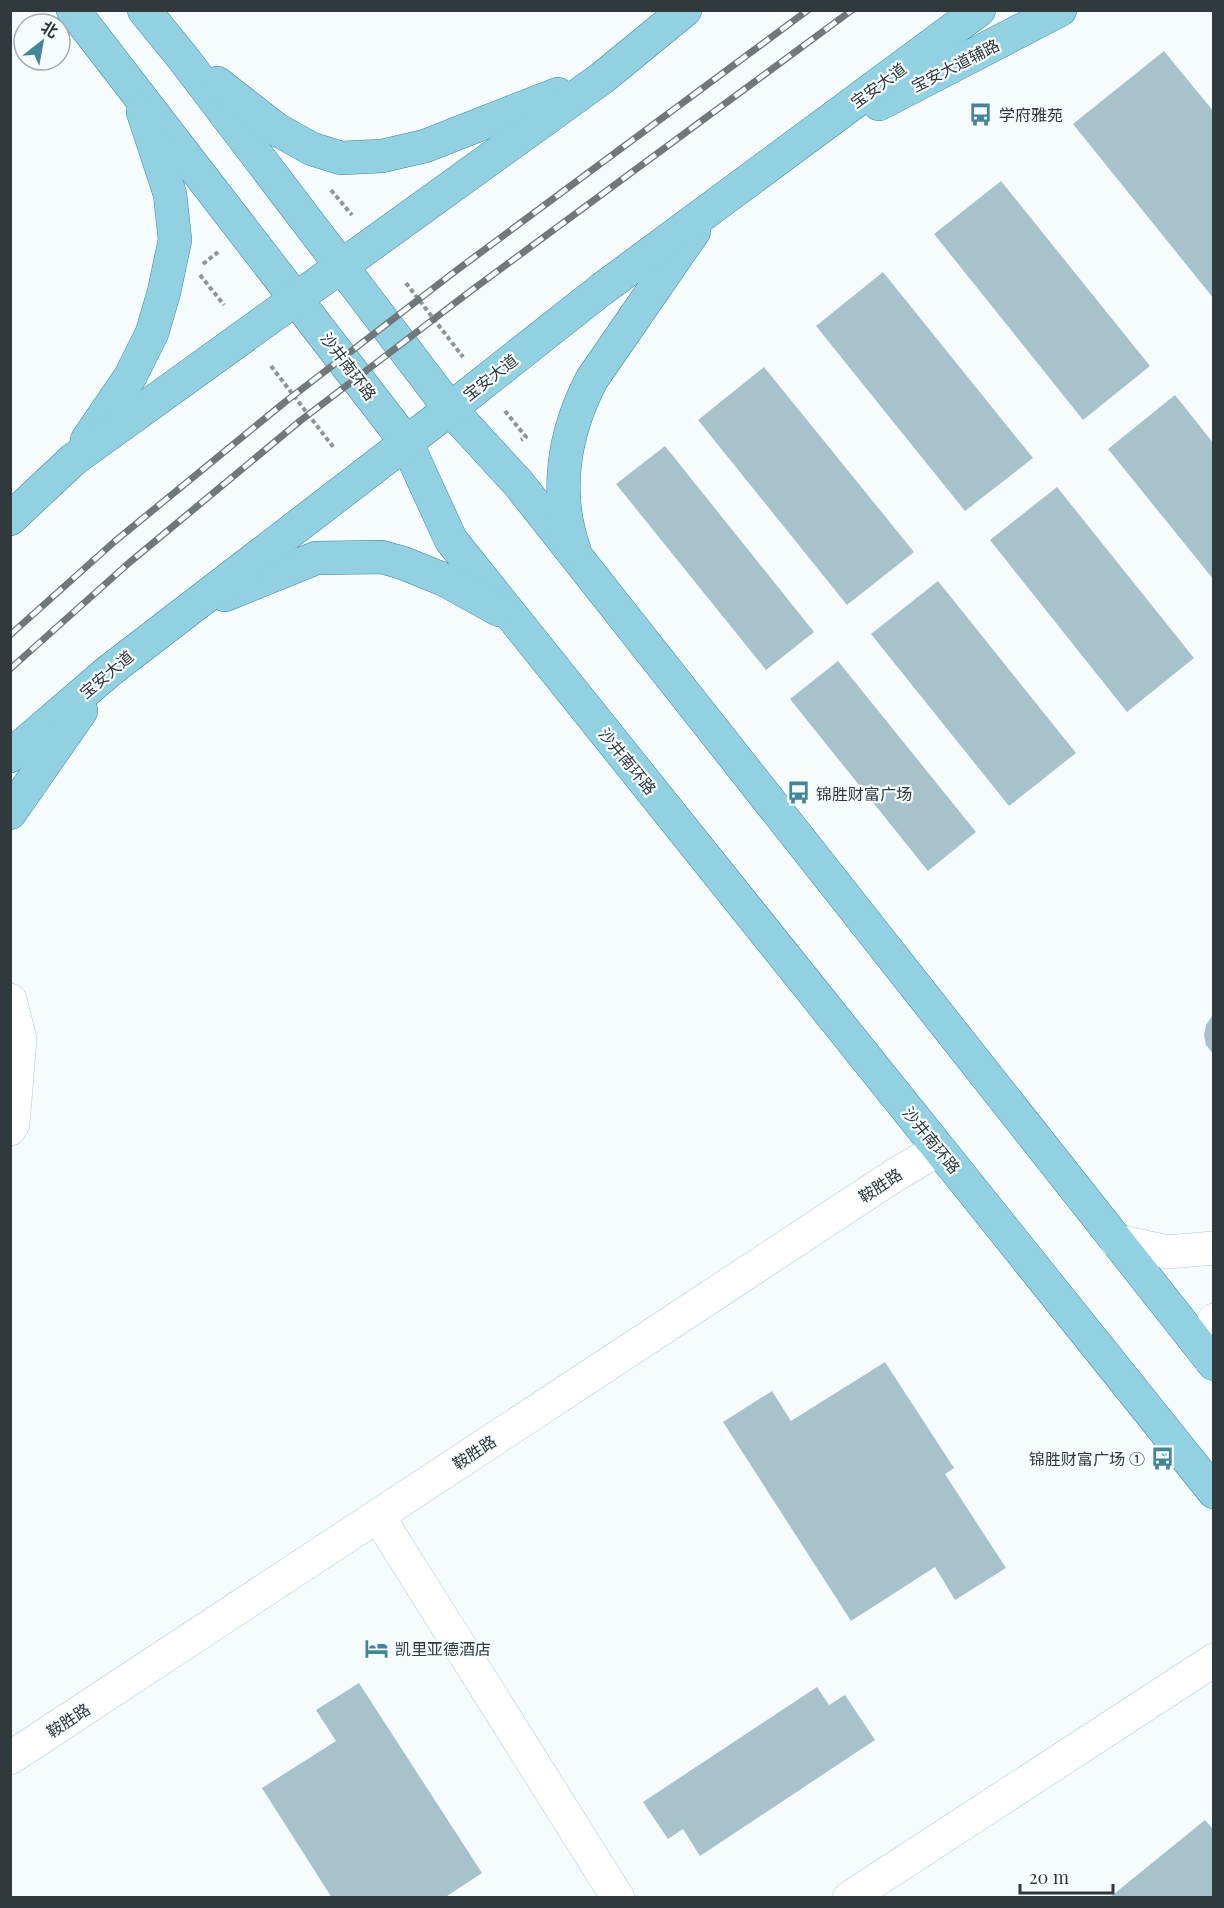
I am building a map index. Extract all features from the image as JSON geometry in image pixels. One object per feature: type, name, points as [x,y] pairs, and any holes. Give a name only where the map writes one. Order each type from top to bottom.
[{"type":"main road","name":"沙井南环路","points":[[73,10],[406,442],[451,540],[1214,1492]]},
{"type":"main road","points":[[144,10],[450,409],[519,484],[1212,1361]]},
{"type":"main road","points":[[10,519],[74,459],[602,78],[685,10]]},
{"type":"main road","name":"宝安大道","points":[[10,756],[109,671],[602,289],[979,10]]},
{"type":"main road","name":"宝安大道辅路","points":[[786,152],[1060,10]]},
{"type":"main road","points":[[183,58],[276,129],[312,149],[341,158],[382,156],[425,146],[602,78]]},
{"type":"main road","points":[[74,459],[130,377],[152,333],[164,292],[175,240],[170,194],[135,88]]},
{"type":"main road","points":[[578,559],[565,514],[564,467],[567,444],[581,399],[592,379],[710,209]]},
{"type":"main road","points":[[187,610],[316,558],[382,557],[413,567],[464,589],[496,608],[524,630]]},
{"type":"main road","points":[[10,813],[109,671]]},
{"type":"street","points":[[10,1000],[20,1039],[13,1124],[10,1130]]},
{"type":"street","name":"鞍胜路","points":[[10,1758],[885,1181],[939,1149]]},
{"type":"street","points":[[1116,1240],[1168,1252],[1214,1248]]},
{"type":"street","points":[[1212,1361],[1210,1336],[1214,1320]]},
{"type":"street","points":[[378,1516],[618,1898]]},
{"type":"street","points":[[849,1898],[1214,1660]]},
{"type":"path","points":[[220,250],[196,269],[224,305]]},
{"type":"path","points":[[406,283],[463,357]]},
{"type":"path","points":[[271,366],[334,448]]},
{"type":"building","points":[[1164,51],[1214,112],[1214,299],[1073,124]]},
{"type":"building","points":[[1001,181],[1150,366],[1083,420],[934,234]]},
{"type":"building","points":[[883,272],[1033,458],[965,511],[816,326]]},
{"type":"building","points":[[764,367],[914,552],[847,605],[698,420]]},
{"type":"building","points":[[1175,395],[1214,444],[1214,580],[1108,449]]},
{"type":"building","points":[[665,446],[814,632],[766,670],[616,484]]},
{"type":"building","points":[[1057,487],[1194,658],[1127,712],[990,540]]},
{"type":"building","points":[[938,581],[1076,753],[1009,806],[871,634]]},
{"type":"building","points":[[838,661],[976,832],[928,871],[790,699]]},
{"type":"building","points":[[1214,1013],[1214,1055],[1206,1045],[1204,1035],[1206,1025]]},
{"type":"building","points":[[885,1362],[954,1468],[945,1474],[1006,1568],[955,1600],[935,1567],[851,1621],[723,1422],[772,1391],[791,1421]]},
{"type":"building","points":[[359,1683],[482,1873],[444,1898],[332,1898],[262,1788],[336,1741],[316,1710]]},
{"type":"building","points":[[817,1687],[829,1705],[845,1695],[875,1740],[700,1856],[683,1829],[668,1839],[643,1802]]},
{"type":"building","points":[[1205,1820],[1214,1830],[1214,1898],[1109,1898]]},
{"type":"railway","points":[[10,635],[114,542],[285,402],[457,270],[808,10]]},
{"type":"railway","points":[[10,669],[130,562],[300,421],[472,290],[852,10]]},
{"type":"place","name":"学府雅苑","points":[[981,114]]},
{"type":"place","name":"锦胜财富广场","points":[[798,793]]},
{"type":"place","name":"锦胜财富广场 ①","points":[[1163,1458]]},
{"type":"place","name":"凯里亚德酒店","points":[[377,1648]]}]
